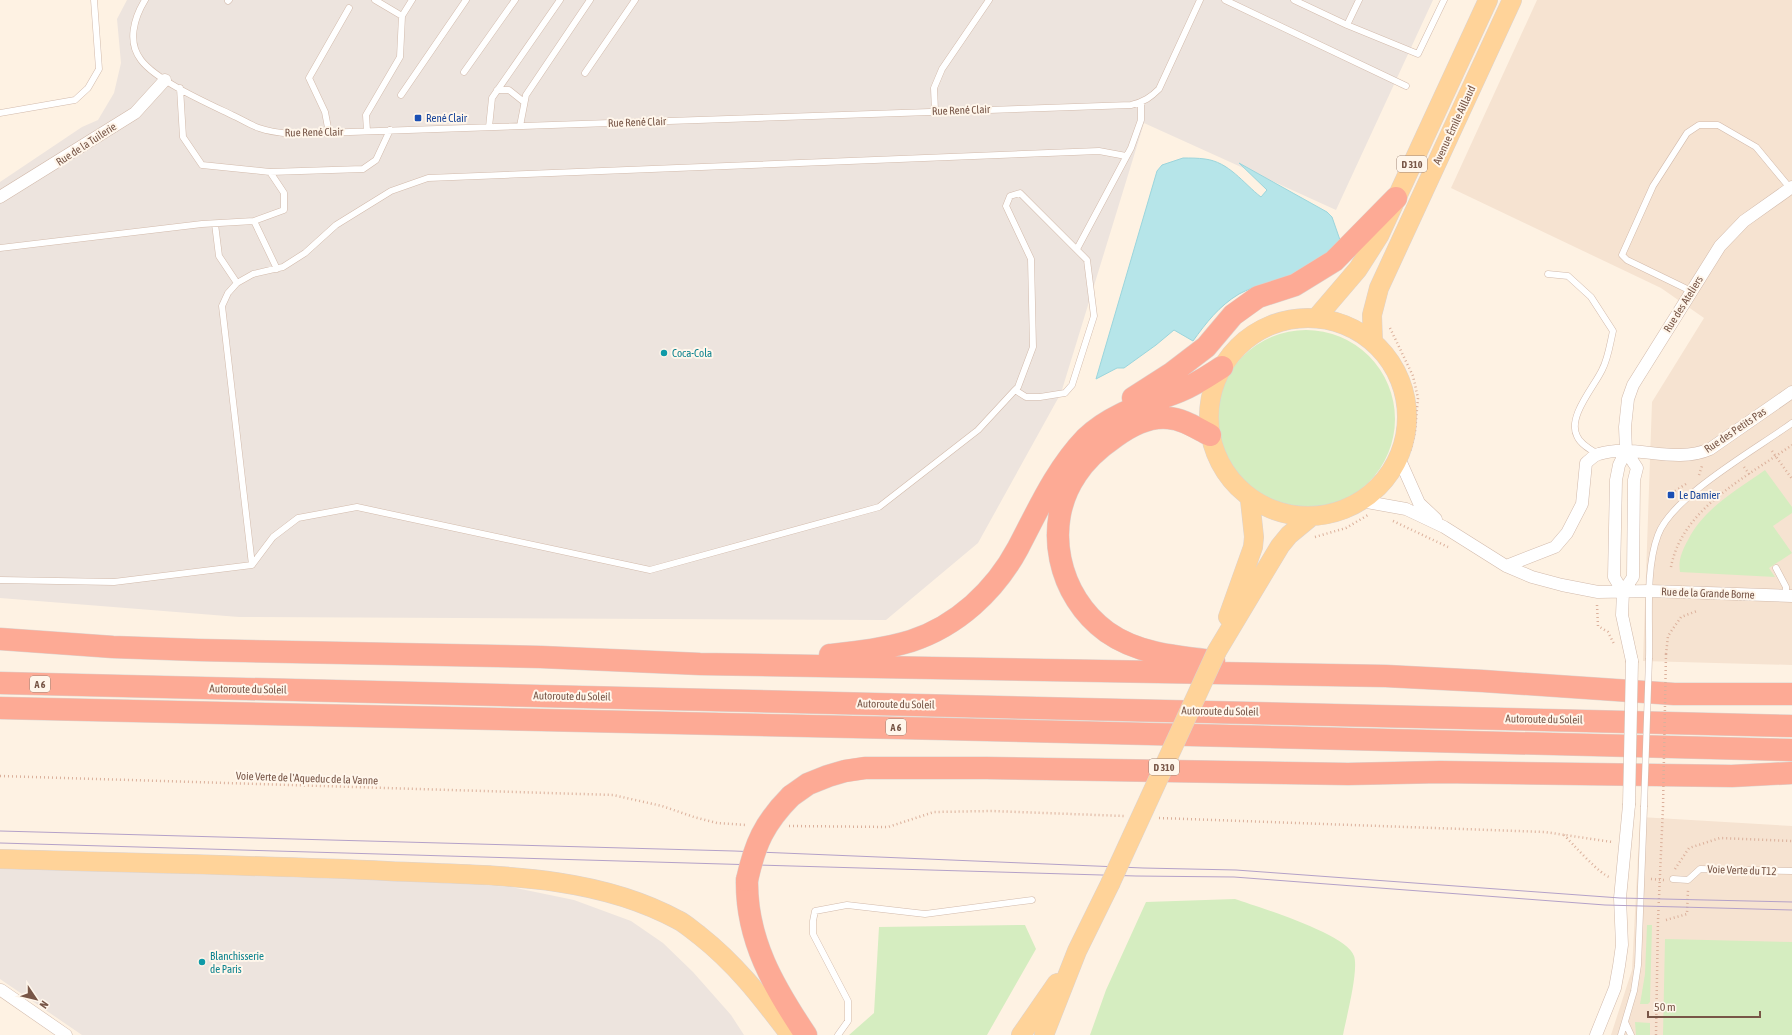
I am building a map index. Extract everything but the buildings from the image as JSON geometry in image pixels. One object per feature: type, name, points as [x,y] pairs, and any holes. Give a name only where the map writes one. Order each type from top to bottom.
[{"type":"highway","points":[[541,657],[701,656],[795,658],[862,652],[910,641],[931,633],[971,607],[998,579],[1017,551],[1054,480],[1077,448],[1099,427],[1128,402],[1172,373],[1206,347],[1233,316],[1258,297],[1295,285],[1334,261],[1396,198]]},
{"type":"highway","points":[[1099,427],[1139,406],[1196,384],[1222,367]]},
{"type":"highway","points":[[1210,435],[1178,420],[1167,418],[1147,420],[1134,424],[1095,451],[1076,475],[1062,503],[1058,534],[1060,561],[1064,574],[1070,588],[1082,607],[1096,623],[1107,632],[1128,644],[1150,652],[1194,659],[1386,676]]},
{"type":"highway","points":[[0,639],[113,647],[541,657],[700,664],[1386,676],[1674,694],[1792,694]]},
{"type":"highway","name":"Autoroute du Soleil","points":[[0,683],[1792,726]]},
{"type":"highway","name":"A 6","points":[[0,708],[945,728],[1792,750]]},
{"type":"highway","points":[[806,1035],[792,1014],[756,944],[747,902],[747,880],[752,856],[759,836],[776,811],[791,796],[808,784],[845,771],[865,768],[994,768],[1348,774],[1440,772],[1732,776],[1792,773]]},
{"type":"main road","name":"Avenue Émile Aillaud","points":[[1317,317],[1343,289],[1379,236],[1488,0]]},
{"type":"main road","name":"Avenue Émile Aillaud","points":[[1373,342],[1372,315],[1379,288],[1512,0]]},
{"type":"main road","points":[[1317,317],[1334,321],[1348,326],[1373,342],[1385,354],[1395,369],[1405,397],[1407,412],[1404,456],[1374,490],[1361,501],[1340,511],[1312,516],[1287,514],[1250,500],[1233,484],[1217,459],[1210,435],[1208,411],[1211,395],[1215,380],[1230,355],[1255,332],[1275,323],[1292,319],[1317,317]]},
{"type":"main road","name":"D 310","points":[[1217,651],[1236,590],[1253,547],[1254,537],[1250,500]]},
{"type":"main road","name":"D 310","points":[[1044,1035],[1078,952],[1217,651],[1280,546],[1289,535],[1312,516]]},
{"type":"main road","points":[[0,859],[493,875],[590,887],[645,905],[680,920],[716,948],[748,980],[790,1035]]},
{"type":"main road","name":"D 310","points":[[1021,1035],[1078,952]]},
{"type":"street","name":"Rue de la Tuilerie","points":[[0,197],[135,112],[165,80]]},
{"type":"street","name":"Rue des Ateliers","points":[[1626,451],[1625,427],[1630,391],[1691,291],[1720,246],[1734,231],[1744,221],[1791,188]]},
{"type":"street","name":"Rue des Petits Pas","points":[[1598,454],[1626,451],[1659,455],[1686,455],[1701,453],[1710,449],[1792,392]]},
{"type":"street","points":[[1623,592],[1614,577],[1614,557],[1616,480],[1619,465],[1626,451]]},
{"type":"street","points":[[1596,1035],[1615,988],[1622,945],[1620,898],[1629,805],[1632,661],[1622,615],[1623,592],[1633,577],[1634,480],[1637,468],[1626,451]]},
{"type":"street","points":[[1506,566],[1555,547],[1567,533],[1582,504],[1586,463],[1598,454]]},
{"type":"street","points":[[1404,456],[1419,503],[1444,527]]},
{"type":"street","points":[[1361,501],[1406,508],[1444,527]]},
{"type":"street","name":"Rue de la Grande Borne","points":[[1444,527],[1506,566],[1532,577],[1562,585],[1598,592],[1650,591],[1789,596]]},
{"type":"street","points":[[1,990],[66,1035]]},
{"type":"lane","points":[[0,113],[75,100],[88,88],[99,70],[94,0]]},
{"type":"lane","name":"Rue René Clair","points":[[145,0],[133,25],[134,43],[141,60],[165,80],[258,128],[292,134],[1141,103]]},
{"type":"lane","points":[[375,0],[402,16]]},
{"type":"lane","points":[[367,131],[366,115],[400,57],[402,16],[412,0]]},
{"type":"lane","points":[[401,95],[466,0]]},
{"type":"lane","points":[[464,72],[515,0]]},
{"type":"lane","points":[[489,127],[492,98],[560,0]]},
{"type":"lane","points":[[520,126],[526,95],[590,0]]},
{"type":"lane","points":[[585,73],[635,0]]},
{"type":"lane","points":[[935,111],[934,88],[942,69],[990,0]]},
{"type":"lane","points":[[1077,249],[1126,156],[1141,120],[1141,103],[1151,97],[1159,88],[1200,0]]},
{"type":"lane","points":[[1225,0],[1406,86]]},
{"type":"lane","points":[[1294,0],[1347,25],[1418,54],[1444,0]]},
{"type":"lane","points":[[1347,25],[1359,0]]},
{"type":"lane","points":[[329,133],[325,112],[309,78],[349,8]]},
{"type":"lane","points":[[180,88],[183,137],[202,165],[270,172],[363,169],[376,160],[390,130]]},
{"type":"lane","points":[[497,90],[509,90],[524,102]]},
{"type":"lane","points":[[1691,291],[1627,260],[1622,255],[1653,186],[1687,133],[1699,125],[1718,125],[1756,147],[1791,188]]},
{"type":"lane","points":[[252,565],[222,306],[228,293],[237,283],[252,274],[283,267],[305,253],[336,225],[391,191],[428,178],[1099,151],[1126,156]]},
{"type":"lane","points":[[0,248],[254,221],[284,210],[284,193],[270,172]]},
{"type":"lane","points":[[0,580],[114,582],[252,565],[273,537],[298,518],[357,507],[650,570],[879,507],[978,430],[1015,390],[1018,387],[1033,347],[1031,259],[1006,206],[1010,196],[1020,193],[1087,260],[1094,316],[1072,385],[1065,393],[1040,398],[1026,396],[1015,390]]},
{"type":"lane","points":[[254,221],[277,269]]},
{"type":"lane","points":[[215,224],[219,256],[237,283]]},
{"type":"lane","points":[[1548,274],[1568,276],[1591,297],[1613,332],[1603,369],[1578,412],[1575,425],[1577,436],[1588,448],[1598,454]]},
{"type":"lane","points":[[1621,1035],[1634,992],[1638,966],[1650,591],[1654,549],[1658,533],[1668,517],[1698,489],[1792,423]]},
{"type":"lane","points":[[1776,568],[1789,596]]},
{"type":"lane","name":"Voie Verte du T12","points":[[1688,880],[1700,869],[1792,871]]},
{"type":"lane","points":[[1673,880],[1688,880]]},
{"type":"lane","points":[[838,1035],[848,1021],[848,1001],[813,934],[815,911],[847,905],[924,914],[1032,900]]},
{"type":"lane","points":[[1625,1022],[1631,1035]]},
{"type":"path","points":[[1389,324],[1398,347],[1413,376],[1418,398],[1415,432],[1404,456]]},
{"type":"path","points":[[1671,567],[1673,557],[1681,538],[1698,514],[1729,489],[1792,445]]},
{"type":"path","points":[[1772,451],[1792,479]]},
{"type":"path","points":[[1311,540],[1316,536],[1346,528],[1389,505]]},
{"type":"path","points":[[1656,1035],[1666,654],[1668,636],[1681,617],[1697,611]]},
{"type":"path","name":"Voie Verte de l'Aqueduc de la Vanne","points":[[0,776],[613,795],[662,806],[717,823],[752,825]]},
{"type":"path","points":[[783,826],[888,827],[934,812],[992,811],[1127,816]]},
{"type":"path","points":[[1159,818],[1545,832],[1613,842]]},
{"type":"path","points":[[1563,834],[1607,877]]},
{"type":"path","points":[[1673,880],[1675,869],[1689,848],[1711,840],[1720,838],[1792,841]]},
{"type":"path","points":[[1666,920],[1687,914],[1688,880]]},
{"type":"shaded area","points":[[127,0],[1433,0],[1336,210],[1144,123],[1061,393],[978,543],[886,620],[239,617],[0,598],[0,182],[82,127],[98,120],[114,93],[121,63],[117,19]]},
{"type":"shaded area","points":[[1537,0],[1792,0],[1792,665],[1643,661],[1652,402],[1704,318],[1661,288],[1451,188]]},
{"type":"shaded area","points":[[1640,817],[1792,826],[1792,1035],[1611,1035],[1632,970]]},
{"type":"shaded area","points":[[0,868],[444,882],[511,887],[574,900],[631,921],[663,943],[693,972],[731,1015],[744,1035],[82,1035],[0,979]]},
{"type":"green space","points":[[1297,330],[1315,330],[1332,333],[1348,340],[1363,350],[1375,362],[1385,377],[1392,393],[1395,419],[1394,436],[1389,453],[1375,476],[1363,488],[1348,498],[1332,505],[1315,508],[1297,508],[1280,505],[1264,498],[1249,488],[1237,476],[1227,461],[1220,445],[1217,428],[1217,410],[1220,393],[1227,377],[1237,362],[1249,350],[1264,340],[1280,333]]},
{"type":"green space","points":[[1765,470],[1792,507],[1792,513],[1773,526],[1792,553],[1769,568],[1775,577],[1680,572],[1680,560],[1684,548],[1695,528],[1703,518],[1722,500]]},
{"type":"green space","points":[[1235,899],[1319,930],[1336,939],[1348,948],[1354,956],[1355,972],[1352,995],[1343,1035],[1090,1035],[1106,990],[1146,902]]},
{"type":"green space","points":[[1025,925],[1036,949],[987,1035],[849,1035],[874,1013],[879,927]]},
{"type":"green space","points":[[1647,925],[1652,925],[1650,1002],[1648,1004],[1640,1004],[1645,974]]},
{"type":"green space","points":[[1665,939],[1792,942],[1792,1035],[1663,1035]]},
{"type":"green space","points":[[1635,1022],[1650,1023],[1650,1035],[1636,1035]]},
{"type":"water","points":[[1183,158],[1205,159],[1221,164],[1229,169],[1261,197],[1267,190],[1239,163],[1327,212],[1332,217],[1340,240],[1330,250],[1303,270],[1291,276],[1252,288],[1239,294],[1213,315],[1193,341],[1174,330],[1124,368],[1117,368],[1096,379],[1157,171],[1162,165]]},
{"type":"tram line","points":[[0,831],[734,851],[1143,868],[1236,870],[1620,898],[1792,902]]},
{"type":"tram line","points":[[0,843],[1136,876],[1234,877],[1605,905],[1792,910]]},
{"type":"place","name":"René Clair","points":[[418,118]]},
{"type":"place","name":"Coca-Cola","points":[[664,353]]},
{"type":"place","name":"Le Damier","points":[[1671,495]]},
{"type":"place","name":"Blanchisserie de Paris","points":[[202,962]]}]
